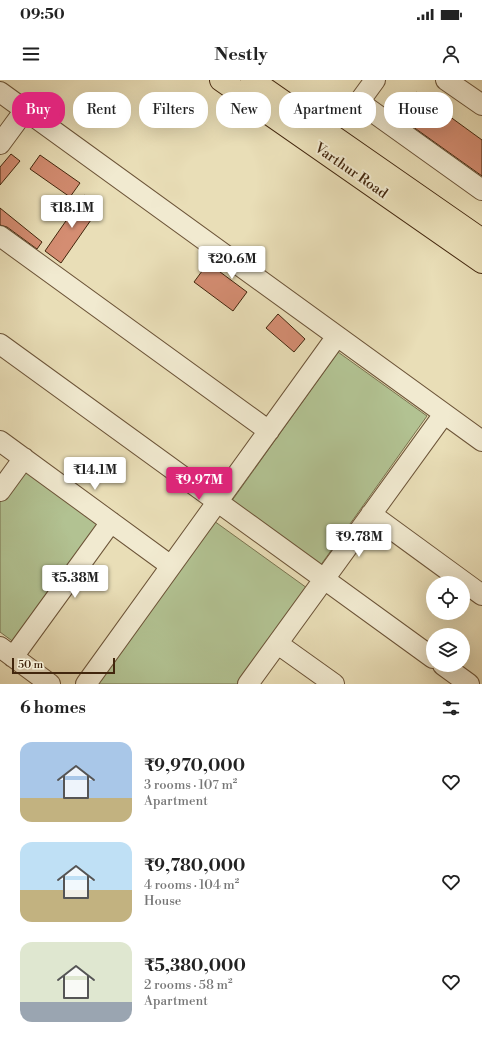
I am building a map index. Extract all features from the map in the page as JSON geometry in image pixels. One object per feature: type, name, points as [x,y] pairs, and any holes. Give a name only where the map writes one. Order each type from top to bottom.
[{"type":"main road","name":"Varthur Road","points":[[220,80],[482,262]]},
{"type":"main road","name":"Varthur Road","points":[[252,80],[482,240]]},
{"type":"street","points":[[375,80],[359,102],[482,190]]},
{"type":"street","points":[[446,80],[482,105]]},
{"type":"street","points":[[0,92],[12,101]]},
{"type":"street","points":[[0,144],[12,128]]},
{"type":"street","points":[[50,128],[482,441]]},
{"type":"street","points":[[0,236],[269,430]]},
{"type":"street","points":[[86,684],[337,336]]},
{"type":"street","points":[[3,352],[218,502],[426,653]]},
{"type":"street","points":[[248,684],[444,414]]},
{"type":"street","points":[[0,441],[171,566]]},
{"type":"street","points":[[0,490],[24,458]]},
{"type":"street","points":[[371,514],[482,595]]},
{"type":"street","points":[[50,684],[7,652],[111,522]]},
{"type":"street","points":[[278,644],[333,684]]},
{"type":"street","points":[[453,672],[469,684]]},
{"type":"green space","points":[[338,352],[427,416],[320,566],[231,502]]},
{"type":"green space","points":[[22,469],[100,525],[15,643],[0,632],[0,500]]},
{"type":"green space","points":[[214,521],[307,588],[238,684],[97,684]]},
{"type":"building","points":[[453,119],[482,140],[482,176],[415,128],[453,128]]},
{"type":"building","points":[[11,154],[20,161],[0,185],[0,167]]},
{"type":"building","points":[[40,155],[80,183],[70,197],[30,169]]},
{"type":"building","points":[[84,195],[100,207],[61,263],[45,251]]},
{"type":"building","points":[[0,208],[42,242],[37,249],[7,227],[0,225]]},
{"type":"building","points":[[208,263],[247,292],[233,311],[194,282]]},
{"type":"building","points":[[278,314],[305,339],[294,352],[266,328]]}]
